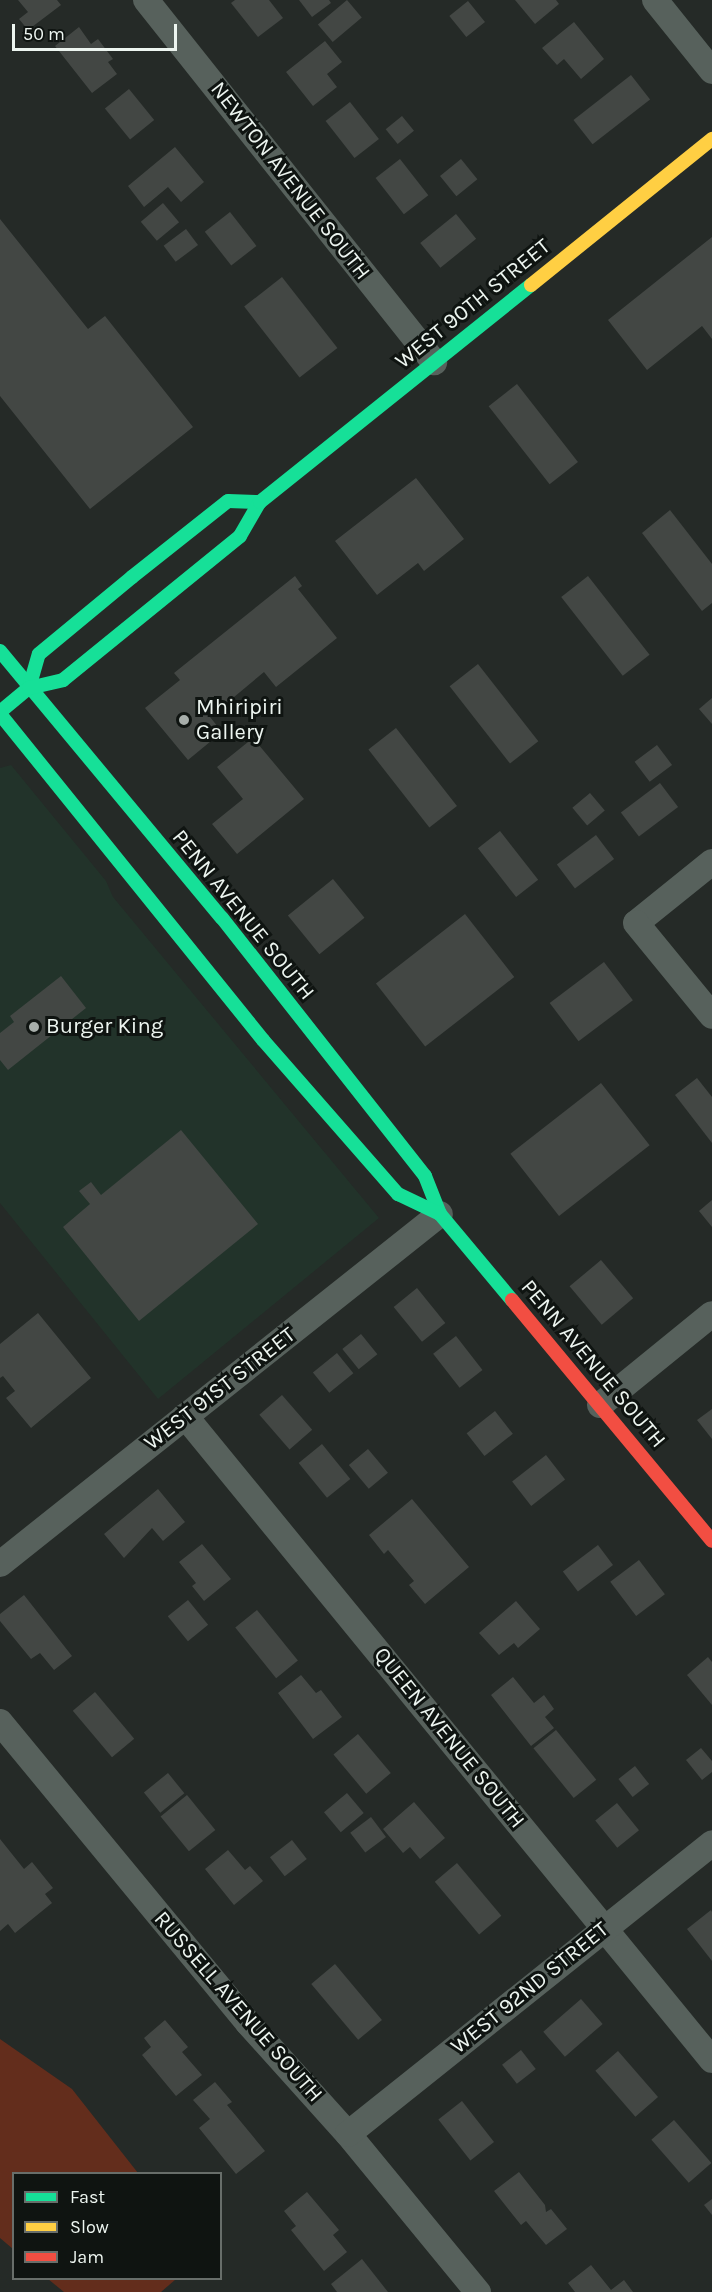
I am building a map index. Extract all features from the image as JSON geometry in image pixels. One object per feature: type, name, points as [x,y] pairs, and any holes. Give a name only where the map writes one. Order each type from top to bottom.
[{"type":"main road","name":"WEST 90TH STREET","points":[[0,713],[29,688],[63,680],[240,536],[260,502],[712,139]]},
{"type":"main road","points":[[29,688],[39,654],[132,577],[228,501],[260,502]]},
{"type":"main road","name":"PENN AVENUE SOUTH","points":[[0,651],[222,918],[425,1176],[440,1214],[712,1541]]},
{"type":"main road","name":"PENN AVENUE SOUTH","points":[[0,713],[263,1040],[398,1194],[440,1214]]},
{"type":"street","name":"NEWTON AVENUE SOUTH","points":[[146,0],[434,362]]},
{"type":"street","points":[[655,0],[712,71]]},
{"type":"street","points":[[712,862],[636,923],[712,1016]]},
{"type":"street","name":"WEST 91ST STREET","points":[[0,1564],[440,1214]]},
{"type":"street","points":[[600,1405],[712,1314]]},
{"type":"street","name":"QUEEN AVENUE SOUTH","points":[[185,1416],[712,2060]]},
{"type":"street","name":"RUSSELL AVENUE SOUTH","points":[[0,1722],[248,2023],[348,2134],[478,2292]]},
{"type":"street","name":"WEST 92ND STREET","points":[[348,2134],[712,1843]]},
{"type":"shaded area","points":[[11,765],[106,881],[113,897],[379,1218],[158,1399],[0,1203],[0,768]]},
{"type":"shaded area","points":[[0,2039],[72,2089],[137,2172],[12,2172],[12,2248],[0,2238]]},
{"type":"shaded area","points":[[49,2280],[175,2280],[161,2292],[64,2292]]},
{"type":"building","points":[[18,0],[57,0],[61,5],[28,30],[19,19],[28,12]]},
{"type":"building","points":[[235,0],[269,0],[283,18],[258,37],[231,3]]},
{"type":"building","points":[[299,0],[329,0],[331,3],[312,17]]},
{"type":"building","points":[[347,0],[362,18],[333,42],[318,24]]},
{"type":"building","points":[[515,0],[556,0],[559,4],[535,24]]},
{"type":"building","points":[[468,1],[485,22],[466,37],[449,16]]},
{"type":"building","points":[[574,22],[604,59],[581,79],[564,59],[557,65],[542,48]]},
{"type":"building","points":[[79,27],[91,44],[98,39],[113,59],[108,62],[117,74],[92,93],[55,46]]},
{"type":"building","points":[[325,41],[342,62],[327,74],[337,87],[313,106],[286,72]]},
{"type":"building","points":[[631,75],[650,99],[593,144],[573,120]]},
{"type":"building","points":[[129,89],[154,120],[130,140],[105,109]]},
{"type":"building","points":[[350,102],[379,139],[355,158],[326,121]]},
{"type":"building","points":[[402,116],[414,131],[398,144],[386,129]]},
{"type":"building","points":[[175,147],[204,182],[181,202],[168,187],[144,207],[128,186]]},
{"type":"building","points":[[400,159],[428,195],[404,214],[376,178]]},
{"type":"building","points":[[461,159],[477,179],[456,196],[440,176]]},
{"type":"building","points":[[163,203],[179,222],[157,241],[141,222]]},
{"type":"building","points":[[230,212],[256,246],[231,266],[205,232]]},
{"type":"building","points":[[456,214],[476,239],[440,268],[420,243]]},
{"type":"building","points":[[0,219],[88,329],[105,316],[193,427],[90,509],[0,396]]},
{"type":"building","points":[[186,229],[198,245],[176,262],[164,246]]},
{"type":"building","points":[[712,237],[712,339],[702,326],[647,370],[608,320]]},
{"type":"building","points":[[282,277],[337,348],[300,377],[244,307]]},
{"type":"building","points":[[517,384],[578,462],[550,484],[489,406]]},
{"type":"building","points":[[416,478],[464,539],[424,571],[418,563],[377,595],[335,541]]},
{"type":"building","points":[[670,510],[712,564],[712,603],[702,611],[642,533]]},
{"type":"building","points":[[295,576],[302,586],[298,589],[337,638],[276,687],[264,672],[210,717],[222,732],[188,760],[145,708],[180,680],[174,673]]},
{"type":"building","points":[[588,576],[650,655],[623,676],[561,597]]},
{"type":"building","points":[[478,664],[538,741],[510,763],[450,686]]},
{"type":"building","points":[[712,698],[712,724],[699,709]]},
{"type":"building","points":[[396,728],[457,806],[429,828],[368,750]]},
{"type":"building","points":[[253,738],[304,799],[237,854],[212,824],[243,799],[217,767]]},
{"type":"building","points":[[657,745],[672,765],[650,782],[635,762]]},
{"type":"building","points":[[660,783],[678,807],[639,836],[621,812]]},
{"type":"building","points":[[590,793],[605,811],[587,825],[572,808]]},
{"type":"building","points":[[500,831],[538,880],[516,897],[478,848]]},
{"type":"building","points":[[596,835],[614,859],[575,888],[557,864]]},
{"type":"building","points":[[333,879],[364,918],[319,954],[288,916]]},
{"type":"building","points":[[465,914],[514,977],[425,1047],[376,984]]},
{"type":"building","points":[[604,962],[633,1000],[579,1041],[550,1003]]},
{"type":"building","name":"Burger King","points":[[61,976],[86,1008],[8,1070],[0,1060],[0,1033],[14,1022],[10,1016]]},
{"type":"building","points":[[697,1078],[712,1097],[712,1143],[675,1095]]},
{"type":"building","points":[[601,1083],[650,1145],[559,1216],[510,1154]]},
{"type":"building","points":[[181,1130],[258,1224],[139,1321],[63,1227],[90,1204],[79,1191],[91,1182],[101,1195]]},
{"type":"building","points":[[712,1200],[712,1227],[699,1211]]},
{"type":"building","points":[[601,1260],[633,1298],[602,1325],[570,1286]]},
{"type":"building","points":[[417,1288],[445,1323],[422,1342],[394,1307]]},
{"type":"building","points":[[38,1313],[91,1378],[31,1428],[6,1398],[15,1391],[3,1376],[0,1378],[0,1344]]},
{"type":"building","points":[[361,1334],[377,1354],[359,1369],[342,1349]]},
{"type":"building","points":[[456,1336],[482,1370],[460,1388],[433,1354]]},
{"type":"building","points":[[337,1353],[353,1373],[329,1393],[313,1373]]},
{"type":"building","points":[[282,1395],[312,1430],[290,1449],[259,1415]]},
{"type":"building","points":[[712,1409],[712,1439],[697,1420]]},
{"type":"building","points":[[495,1411],[513,1434],[484,1456],[467,1433]]},
{"type":"building","points":[[322,1444],[350,1479],[327,1498],[299,1463]]},
{"type":"building","points":[[368,1449],[388,1473],[369,1489],[349,1465]]},
{"type":"building","points":[[546,1455],[565,1479],[531,1506],[512,1481]]},
{"type":"building","points":[[158,1489],[185,1522],[163,1541],[152,1528],[124,1558],[104,1534]]},
{"type":"building","points":[[412,1499],[469,1567],[425,1604],[409,1585],[414,1581],[388,1550],[384,1554],[369,1535]]},
{"type":"building","points":[[202,1544],[231,1579],[204,1601],[192,1586],[196,1583],[179,1562]]},
{"type":"building","points":[[598,1545],[613,1565],[578,1591],[563,1571]]},
{"type":"building","points":[[639,1560],[665,1594],[636,1616],[610,1582]]},
{"type":"building","points":[[24,1595],[72,1656],[54,1670],[40,1653],[31,1659],[0,1621],[0,1614]]},
{"type":"building","points":[[188,1600],[208,1625],[188,1641],[168,1616]]},
{"type":"building","points":[[516,1601],[540,1629],[518,1648],[514,1643],[499,1655],[479,1633]]},
{"type":"building","points":[[257,1610],[298,1661],[276,1678],[235,1628]]},
{"type":"building","points":[[708,1657],[712,1662],[712,1705],[687,1675]]},
{"type":"building","points":[[301,1675],[316,1693],[321,1690],[342,1717],[313,1739],[278,1693]]},
{"type":"building","points":[[513,1677],[534,1703],[544,1695],[554,1709],[545,1717],[554,1728],[531,1746],[491,1695]]},
{"type":"building","points":[[95,1692],[134,1739],[112,1757],[73,1711]]},
{"type":"building","points":[[556,1730],[596,1780],[574,1798],[533,1748]]},
{"type":"building","points":[[358,1734],[391,1773],[366,1794],[333,1755]]},
{"type":"building","points":[[701,1748],[712,1761],[712,1772],[702,1780],[686,1760]]},
{"type":"building","points":[[635,1766],[649,1784],[633,1797],[618,1779]]},
{"type":"building","points":[[168,1773],[184,1793],[160,1813],[144,1793]]},
{"type":"building","points":[[347,1793],[364,1813],[341,1832],[324,1812]]},
{"type":"building","points":[[187,1795],[215,1830],[189,1851],[161,1816]]},
{"type":"building","points":[[414,1802],[445,1838],[420,1859],[410,1847],[403,1853],[383,1829]]},
{"type":"building","points":[[617,1803],[639,1830],[617,1848],[595,1821]]},
{"type":"building","points":[[371,1817],[386,1837],[365,1853],[350,1833]]},
{"type":"building","points":[[0,1839],[24,1869],[32,1862],[53,1888],[45,1894],[52,1903],[15,1933],[8,1924],[0,1931]]},
{"type":"building","points":[[292,1840],[307,1859],[285,1876],[270,1857]]},
{"type":"building","points":[[228,1850],[245,1870],[250,1866],[263,1881],[234,1905],[205,1869]]},
{"type":"building","points":[[457,1863],[501,1916],[479,1934],[435,1882]]},
{"type":"building","points":[[711,1910],[712,1912],[712,1961],[687,1929]]},
{"type":"building","points":[[335,1964],[382,2020],[358,2040],[311,1984]]},
{"type":"building","points":[[581,1999],[603,2024],[565,2057],[543,2032]]},
{"type":"building","points":[[165,2020],[188,2047],[182,2052],[202,2075],[176,2096],[142,2055],[151,2047],[144,2038]]},
{"type":"building","points":[[521,2050],[536,2069],[517,2084],[502,2065]]},
{"type":"building","points":[[618,2051],[658,2097],[635,2117],[595,2071]]},
{"type":"building","points":[[215,2082],[232,2102],[227,2105],[265,2151],[236,2174],[199,2128],[210,2119],[193,2100]]},
{"type":"building","points":[[462,2101],[494,2142],[470,2160],[438,2119]]},
{"type":"building","points":[[674,2120],[711,2163],[689,2183],[651,2140]]},
{"type":"building","points":[[519,2172],[545,2205],[546,2212],[551,2209],[567,2229],[546,2245],[526,2221],[521,2225],[494,2191]]},
{"type":"building","points":[[307,2192],[339,2230],[333,2235],[347,2252],[324,2271],[291,2230],[296,2226],[284,2211]]},
{"type":"building","points":[[712,2199],[712,2215],[704,2205]]},
{"type":"building","points":[[362,2259],[388,2292],[337,2292],[331,2284]]},
{"type":"building","points":[[591,2265],[611,2290],[624,2280],[633,2292],[575,2292],[568,2283]]},
{"type":"traffic: fast","points":[[0,712],[29,688],[63,680],[240,536],[260,502],[531,285]]},
{"type":"traffic: fast","points":[[29,688],[39,654],[132,577],[228,501],[260,502]]},
{"type":"traffic: fast","points":[[0,651],[222,918],[425,1176],[440,1214],[512,1300]]},
{"type":"traffic: fast","points":[[0,714],[263,1040],[398,1194],[440,1214]]},
{"type":"traffic: slow","points":[[531,285],[712,139]]},
{"type":"traffic: jam","points":[[512,1300],[712,1541]]},
{"type":"place","name":"Mhiripiri Gallery","points":[[184,720]]},
{"type":"place","name":"Burger King","points":[[34,1027]]}]
